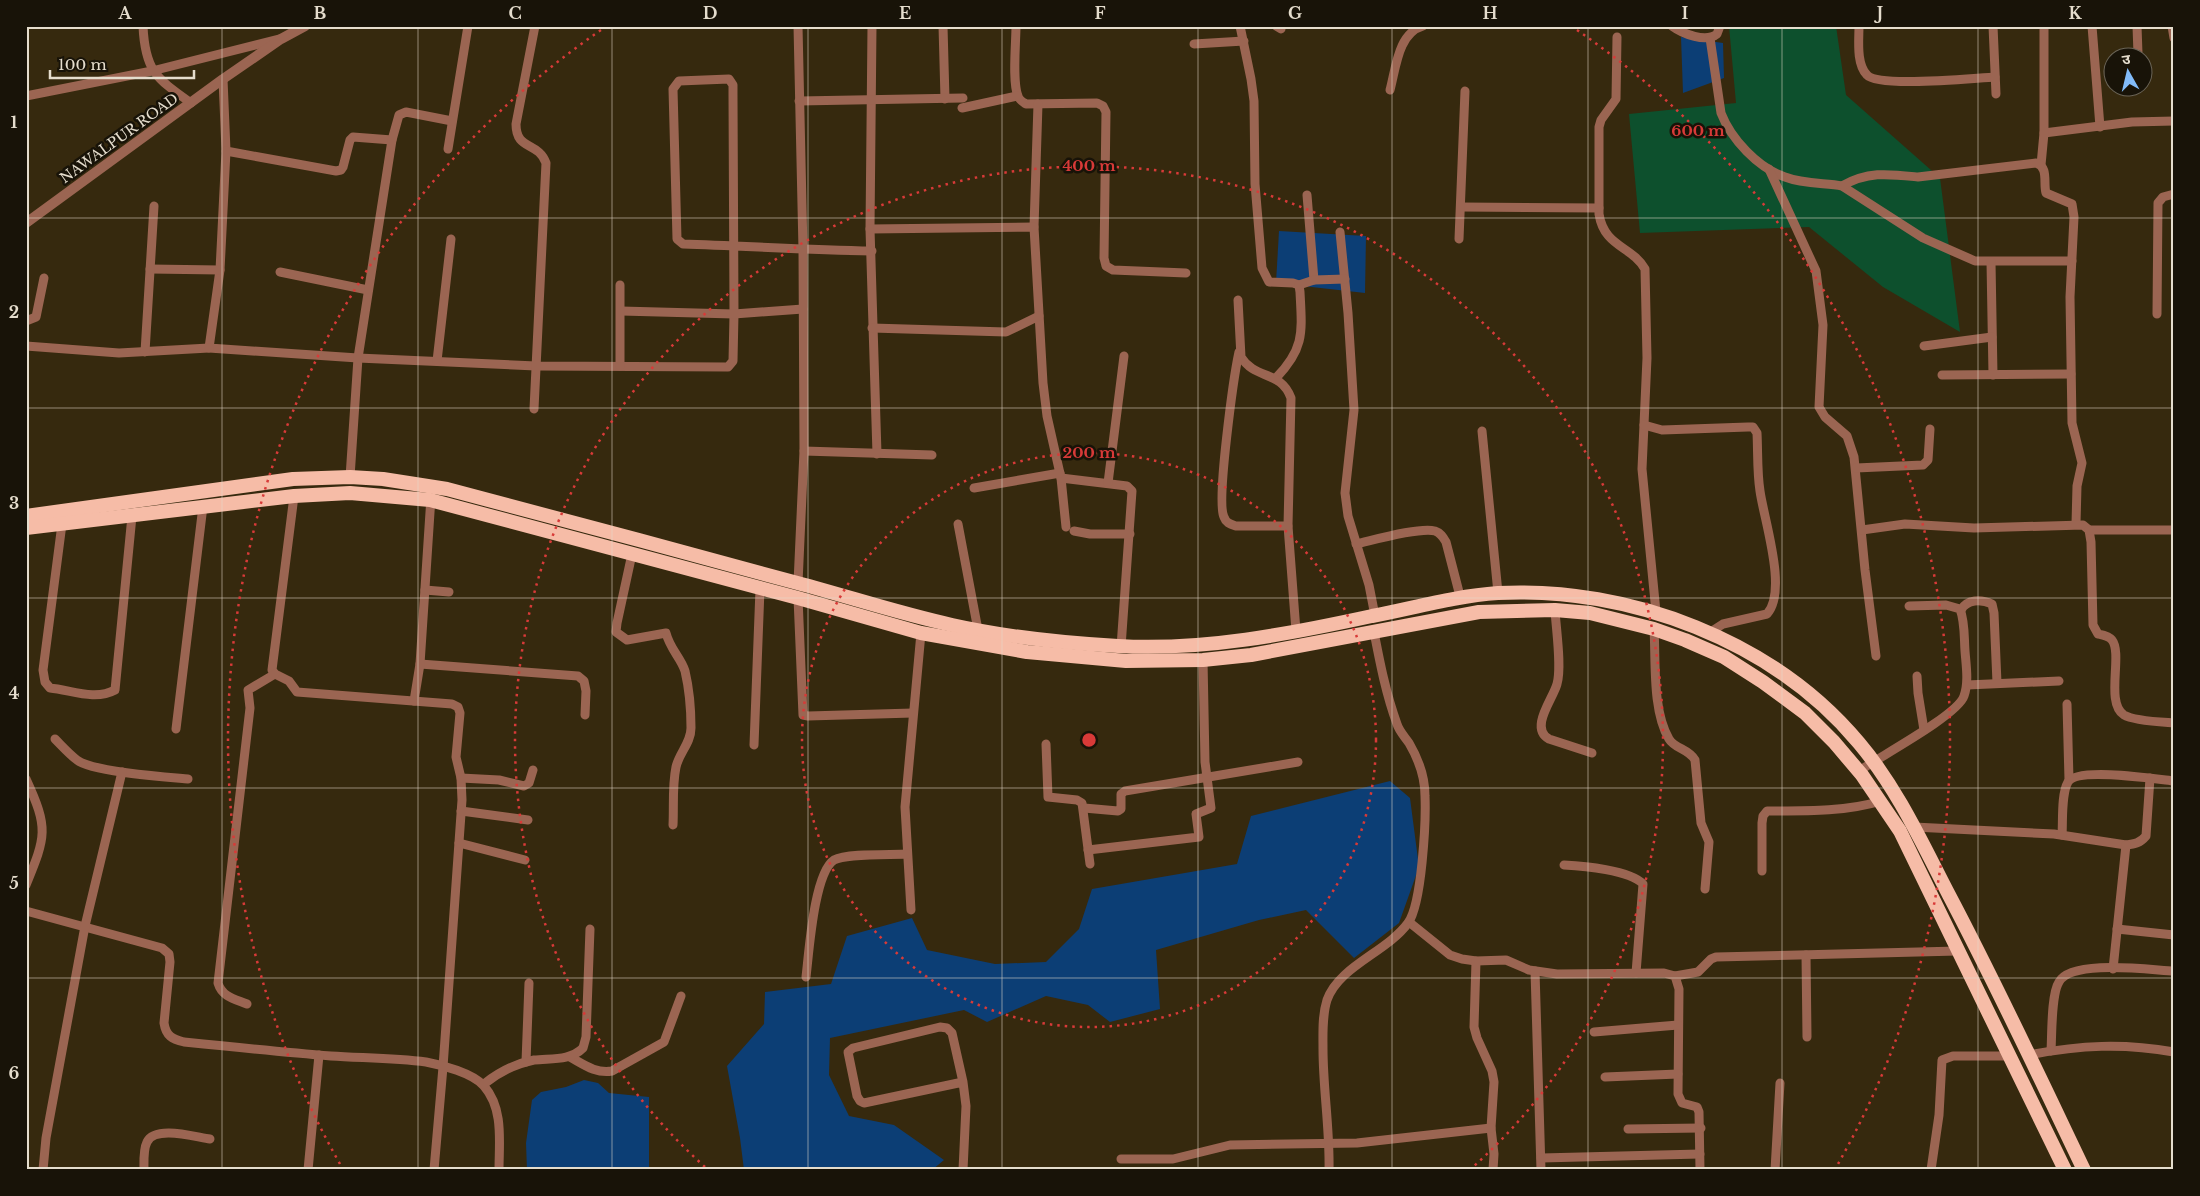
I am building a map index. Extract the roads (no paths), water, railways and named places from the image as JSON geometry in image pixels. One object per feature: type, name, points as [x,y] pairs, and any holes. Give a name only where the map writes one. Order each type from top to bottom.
[{"type":"highway","points":[[27,519],[293,479],[350,477],[412,482],[798,582],[917,616],[978,630],[1064,642],[1121,646],[1174,647],[1230,641],[1375,616],[1460,596],[1498,593],[1530,592],[1570,595],[1625,604],[1656,612],[1710,633],[1767,664],[1812,696],[1857,741],[1873,761],[1914,827],[2029,1055],[2084,1170]]},
{"type":"highway","points":[[27,519],[62,524],[294,496],[350,493],[430,500],[798,598],[921,633],[1026,652],[1126,661],[1203,660],[1251,655],[1480,612],[1554,610],[1590,613],[1654,629],[1724,657],[1763,682],[1805,712],[1859,771],[1900,831],[2065,1170]]},
{"type":"street","points":[[143,26],[145,50],[152,71],[191,103]]},
{"type":"street","name":"NAWALPUR ROAD","points":[[26,224],[223,79],[281,38],[305,26]]},
{"type":"street","points":[[448,149],[468,26]]},
{"type":"street","points":[[534,409],[546,162],[538,150],[521,142],[516,135],[516,124],[535,26]]},
{"type":"street","points":[[798,26],[798,100],[803,250],[804,452],[798,582]]},
{"type":"street","points":[[872,26],[870,229],[877,454]]},
{"type":"street","points":[[943,26],[945,98]]},
{"type":"street","points":[[1016,26],[1018,96],[1026,104],[1097,104],[1103,106],[1106,112],[1104,258],[1106,266],[1112,270],[1186,273]]},
{"type":"street","points":[[1240,26],[1254,101],[1255,184],[1262,268],[1269,282],[1294,283],[1298,286]]},
{"type":"street","points":[[1390,90],[1406,38],[1416,28],[1423,26]]},
{"type":"street","points":[[1672,26],[1693,36],[1710,38],[1717,34],[1720,26]]},
{"type":"street","points":[[1859,26],[1861,63],[1866,74],[1872,79],[1907,82],[1995,78]]},
{"type":"street","points":[[1993,26],[1996,94]]},
{"type":"street","points":[[2044,26],[2044,132],[2041,165],[2044,168],[2046,193],[2070,202],[2073,207],[2072,423],[2082,463],[2077,486],[2076,524]]},
{"type":"street","points":[[2092,26],[2100,127]]},
{"type":"street","points":[[2136,26],[2138,48]]},
{"type":"street","points":[[2172,26],[2174,38]]},
{"type":"street","points":[[1617,37],[1616,99],[1605,114],[1599,127],[1599,208],[1600,221],[1608,235],[1645,269],[1646,358],[1642,469],[1656,612]]},
{"type":"street","points":[[26,96],[152,71],[281,38]]},
{"type":"street","points":[[1710,38],[1721,113],[1726,124],[1755,159],[1768,169],[1793,179],[1842,186],[1923,238],[1976,261],[2072,261]]},
{"type":"street","points":[[1194,44],[1244,41]]},
{"type":"street","points":[[209,348],[220,270],[226,151],[226,113],[223,79]]},
{"type":"street","points":[[26,346],[119,353],[209,348],[358,358],[536,366],[728,367],[733,361],[734,314],[733,246],[733,85],[729,79],[679,81],[673,89],[677,239],[683,244],[733,246],[803,250],[872,251]]},
{"type":"street","points":[[1459,239],[1465,91]]},
{"type":"street","points":[[962,108],[1018,96]]},
{"type":"street","points":[[798,100],[963,98]]},
{"type":"street","points":[[1038,104],[1034,227],[1045,400],[1070,529],[1090,534],[1130,534]]},
{"type":"street","points":[[350,477],[358,358],[392,140],[401,113],[452,121]]},
{"type":"street","points":[[2044,132],[2132,122],[2174,121]]},
{"type":"street","points":[[226,151],[336,171],[341,170],[343,167],[350,140],[353,137],[392,140]]},
{"type":"street","points":[[1842,186],[1860,177],[1877,173],[1918,177],[2030,164],[2041,165]]},
{"type":"street","points":[[1768,169],[1816,271],[1823,325],[1819,407],[1825,417],[1847,436],[1851,446],[1856,468],[1876,656]]},
{"type":"street","points":[[1307,194],[1314,280]]},
{"type":"street","points":[[2157,314],[2158,203],[2163,197],[2174,194]]},
{"type":"street","points":[[145,352],[154,206]]},
{"type":"street","points":[[1460,206],[1599,208]]},
{"type":"street","points":[[870,229],[1034,227]]},
{"type":"street","points":[[1340,232],[1354,410],[1345,493],[1348,516],[1369,585],[1375,616]]},
{"type":"street","points":[[437,361],[451,239]]},
{"type":"street","points":[[1991,262],[1993,375]]},
{"type":"street","points":[[150,268],[220,270]]},
{"type":"street","points":[[280,272],[368,290]]},
{"type":"street","points":[[26,321],[36,316],[44,278]]},
{"type":"street","points":[[1298,286],[1314,280],[1345,280]]},
{"type":"street","points":[[620,285],[620,366]]},
{"type":"street","points":[[1276,378],[1288,365],[1299,345],[1301,310],[1298,286]]},
{"type":"street","points":[[1238,300],[1239,350],[1233,384],[1222,488],[1223,517],[1228,523],[1236,526],[1288,526]]},
{"type":"street","points":[[621,311],[734,314],[803,309]]},
{"type":"street","points":[[872,328],[1006,332],[1039,316]]},
{"type":"street","points":[[1924,346],[1992,337]]},
{"type":"street","points":[[1239,350],[1246,364],[1253,370],[1276,378],[1283,383],[1288,390],[1292,407],[1288,526],[1296,631]]},
{"type":"street","points":[[1108,484],[1124,356]]},
{"type":"street","points":[[1942,375],[2071,374]]},
{"type":"street","points":[[1644,426],[1662,430],[1753,427],[1757,433],[1760,491],[1773,554],[1774,602],[1767,614],[1723,624],[1710,633]]},
{"type":"street","points":[[1856,468],[1923,465],[1928,460],[1930,429]]},
{"type":"street","points":[[1482,431],[1498,593]]},
{"type":"street","points":[[804,452],[932,455]]},
{"type":"street","points":[[974,488],[1060,476],[1127,486],[1132,491],[1121,646]]},
{"type":"street","points":[[414,701],[420,664],[430,500],[433,486]]},
{"type":"street","points":[[294,496],[272,670],[275,674],[289,681],[297,692],[452,704],[458,707],[460,713],[456,757],[461,778],[461,811],[434,1170]]},
{"type":"street","points":[[176,728],[203,506]]},
{"type":"street","points":[[62,524],[43,670],[45,682],[50,688],[104,695],[114,690],[132,516]]},
{"type":"street","points":[[958,524],[978,630]]},
{"type":"street","points":[[1862,530],[1905,524],[1974,528],[2076,524],[2083,525],[2089,530],[2174,530]]},
{"type":"street","points":[[2089,530],[2093,625],[2098,634],[2108,637],[2114,644],[2115,694],[2119,709],[2127,716],[2174,723]]},
{"type":"street","points":[[1356,544],[1419,531],[1434,531],[1442,535],[1446,542],[1460,596]]},
{"type":"street","points":[[632,554],[616,632],[627,640],[666,633],[668,645],[684,671],[688,693],[691,730],[690,737],[678,759],[673,825]]},
{"type":"street","points":[[754,745],[760,588]]},
{"type":"street","points":[[425,590],[449,592]]},
{"type":"street","points":[[798,598],[803,715],[914,713]]},
{"type":"street","points":[[1859,771],[1924,730],[1957,707],[1964,698],[1967,686],[1961,610],[1966,603],[1983,601],[1992,604],[1997,683]]},
{"type":"street","points":[[1909,606],[1946,605],[1955,606],[1961,610]]},
{"type":"street","points":[[1554,610],[1558,681],[1544,716],[1542,732],[1549,739],[1592,753]]},
{"type":"street","points":[[1654,629],[1660,717],[1672,743],[1692,755],[1695,760],[1699,815],[1709,842],[1705,889]]},
{"type":"street","points":[[1329,1170],[1329,1143],[1323,1065],[1323,1016],[1327,999],[1333,987],[1342,977],[1384,946],[1409,922],[1414,909],[1422,865],[1425,808],[1422,765],[1398,727],[1383,680],[1374,632]]},
{"type":"street","points":[[910,910],[905,807],[921,633]]},
{"type":"street","points":[[1088,850],[1199,837],[1196,814],[1211,808],[1206,778],[1203,660]]},
{"type":"street","points":[[420,664],[578,676],[584,681],[586,691],[585,715]]},
{"type":"street","points":[[247,1004],[226,996],[220,990],[218,983],[250,708],[248,690],[275,674]]},
{"type":"street","points":[[1917,676],[1924,730]]},
{"type":"street","points":[[1967,686],[2059,680]]},
{"type":"street","points":[[2068,704],[2066,732],[2069,780]]},
{"type":"street","points":[[55,738],[83,764],[122,772],[188,779]]},
{"type":"street","points":[[1046,744],[1048,797],[1077,800],[1082,803],[1090,864]]},
{"type":"street","points":[[1084,808],[1118,811],[1121,809],[1121,794],[1125,792],[1298,762]]},
{"type":"street","points":[[461,778],[498,780],[524,786],[529,784],[533,770]]},
{"type":"street","points":[[43,1170],[46,1138],[85,926],[122,772]]},
{"type":"street","points":[[2062,835],[2065,789],[2069,780],[2074,776],[2084,774],[2174,781]]},
{"type":"street","points":[[1914,827],[2062,835],[2126,845],[2142,841],[2146,836],[2150,778]]},
{"type":"street","points":[[26,779],[36,801],[44,834],[26,885]]},
{"type":"street","points":[[1762,871],[1762,823],[1763,816],[1767,811],[1788,812],[1863,806],[1881,801]]},
{"type":"street","points":[[461,811],[528,820]]},
{"type":"street","points":[[459,843],[525,860]]},
{"type":"street","points":[[2113,969],[2126,845]]},
{"type":"street","points":[[806,978],[819,886],[825,870],[834,860],[847,856],[907,854]]},
{"type":"street","points":[[1564,865],[1584,866],[1630,876],[1643,884],[1636,973]]},
{"type":"street","points":[[26,911],[162,948],[169,954],[170,962],[164,1022],[166,1032],[173,1040],[319,1055],[427,1062],[473,1076],[484,1084],[491,1094],[499,1126],[499,1170]]},
{"type":"street","points":[[1409,922],[1450,956],[1476,961],[1506,960],[1535,971],[1557,974],[1664,973],[1675,976],[1698,972],[1711,959],[1716,957],[1958,951]]},
{"type":"street","points":[[484,1084],[500,1072],[526,1062],[570,1057],[583,1048],[586,1037],[590,929]]},
{"type":"street","points":[[2117,929],[2174,934]]},
{"type":"street","points":[[1806,956],[1807,1038]]},
{"type":"street","points":[[1476,961],[1474,1027],[1492,1071],[1494,1082],[1491,1128],[1494,1154],[1492,1170]]},
{"type":"street","points":[[2051,1050],[2055,991],[2065,974],[2078,970],[2113,969],[2174,971]]},
{"type":"street","points":[[1535,971],[1540,1170]]},
{"type":"street","points":[[1675,976],[1679,989],[1679,1099],[1682,1102],[1697,1107],[1700,1116],[1700,1170]]},
{"type":"street","points":[[526,1062],[529,983]]},
{"type":"street","points":[[570,1057],[596,1071],[605,1072],[612,1071],[642,1055],[664,1042],[681,996]]},
{"type":"street","points":[[1594,1032],[1678,1025]]},
{"type":"street","points":[[963,1082],[864,1102],[860,1101],[857,1096],[848,1052],[853,1048],[940,1027],[947,1028],[952,1033],[963,1082],[966,1106],[963,1170]]},
{"type":"street","points":[[2029,1055],[2085,1046],[2115,1046],[2174,1052]]},
{"type":"street","points":[[308,1170],[319,1055]]},
{"type":"street","points":[[1931,1170],[1940,1115],[1942,1060],[1953,1056],[2011,1056]]},
{"type":"street","points":[[1605,1077],[1678,1074]]},
{"type":"street","points":[[1776,1170],[1780,1082]]},
{"type":"street","points":[[1121,1160],[1173,1159],[1230,1145],[1329,1143],[1405,1138],[1491,1128]]},
{"type":"street","points":[[1628,1128],[1701,1128]]},
{"type":"street","points":[[144,1170],[146,1144],[150,1138],[157,1134],[168,1133],[210,1139]]},
{"type":"street","points":[[1541,1158],[1700,1154]]},
{"type":"water","points":[[1681,37],[1723,43],[1724,78],[1683,93]]},
{"type":"water","points":[[1279,231],[1366,236],[1365,293],[1276,283]]},
{"type":"water","points":[[1390,781],[1410,798],[1419,867],[1399,923],[1354,958],[1306,910],[1259,920],[1156,950],[1160,1009],[1110,1022],[1088,1005],[1046,996],[987,1022],[964,1010],[830,1038],[829,1075],[849,1116],[894,1125],[944,1160],[932,1170],[744,1170],[727,1066],[764,1024],[765,992],[831,984],[847,936],[912,918],[927,950],[995,964],[1046,962],[1079,929],[1092,889],[1237,864],[1251,816]]},
{"type":"water","points":[[584,1080],[598,1083],[609,1093],[649,1097],[649,1170],[527,1170],[526,1143],[532,1100],[541,1092],[566,1087]]}]
